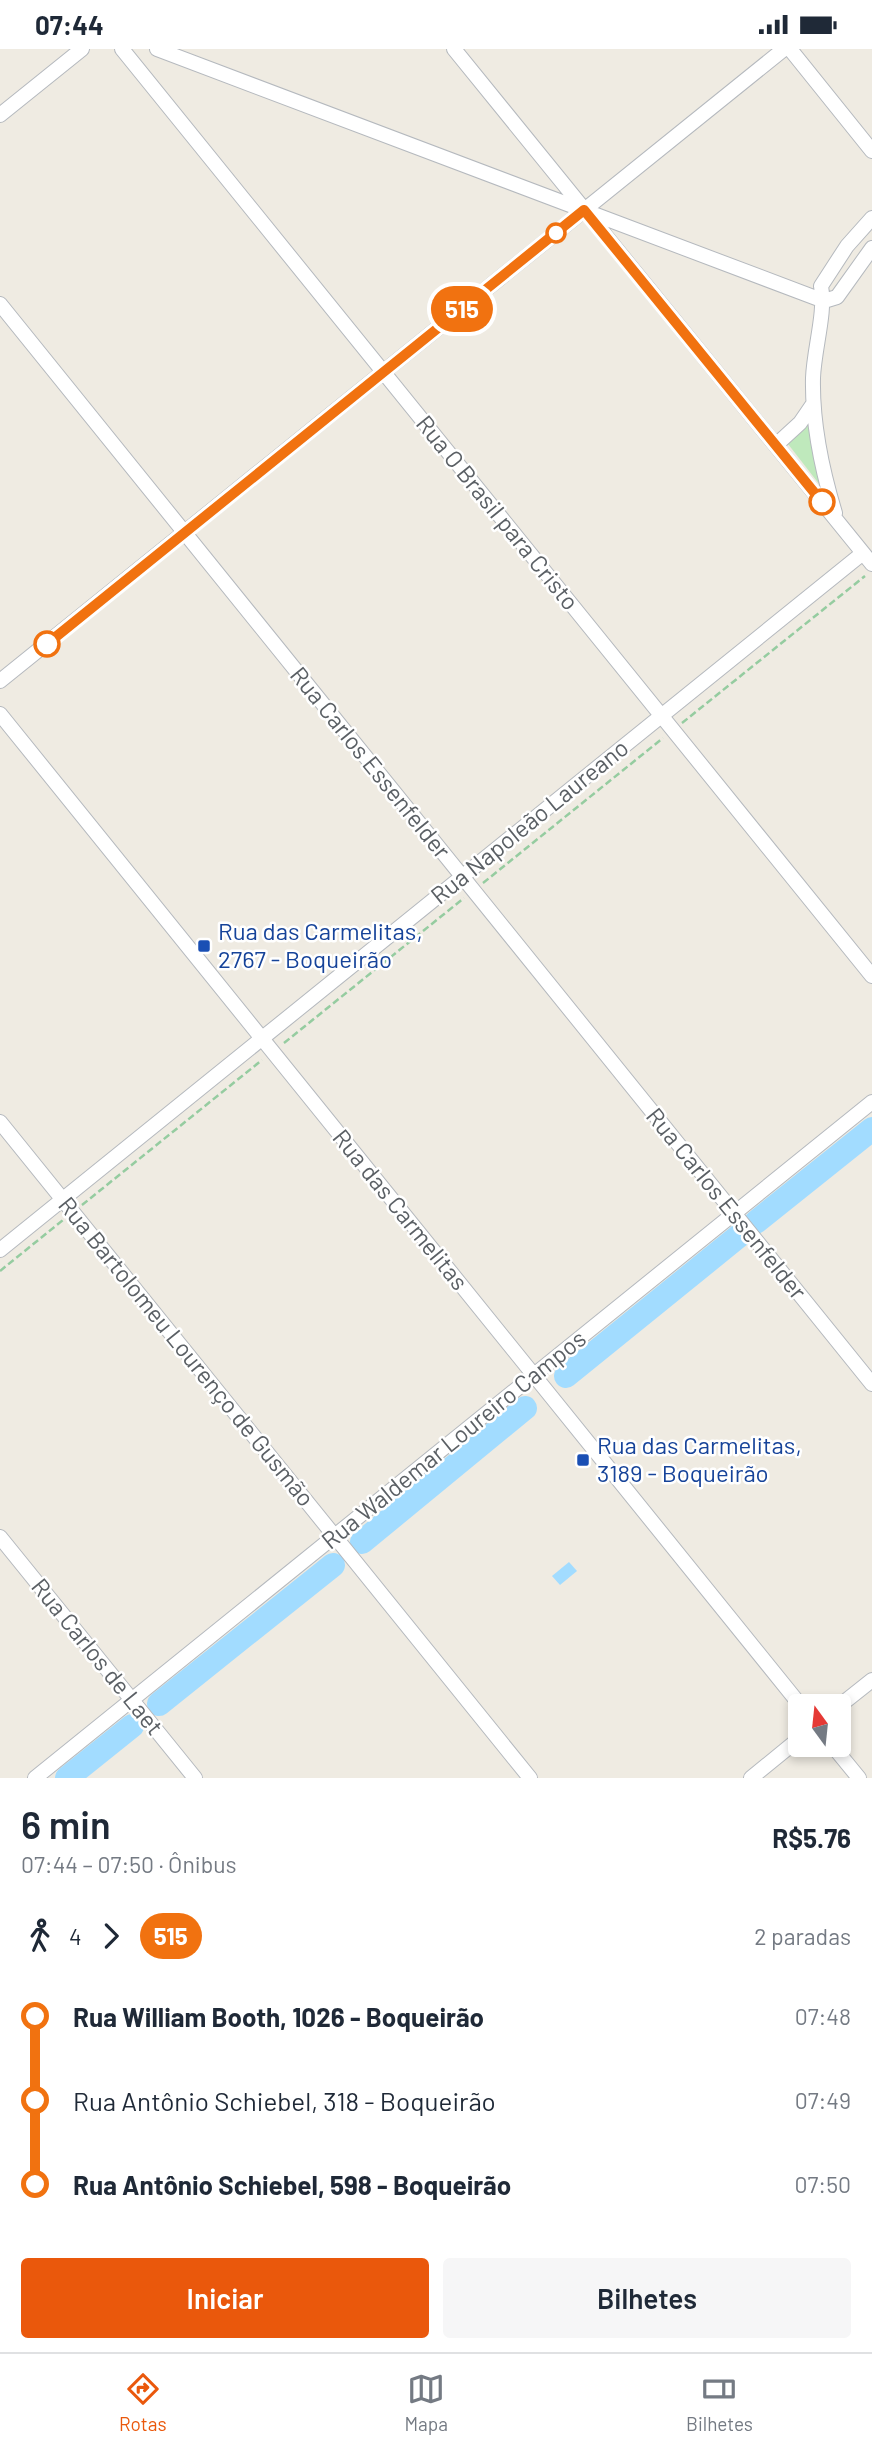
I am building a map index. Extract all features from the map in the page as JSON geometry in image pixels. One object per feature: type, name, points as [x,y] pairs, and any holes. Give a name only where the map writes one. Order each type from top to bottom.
[{"type":"street","points":[[0,115],[82,49]]},
{"type":"street","name":"Rua O Brasil para Cristo","points":[[122,49],[872,976]]},
{"type":"street","points":[[157,49],[824,301],[837,297],[868,253],[847,246]]},
{"type":"street","points":[[454,49],[869,559]]},
{"type":"street","points":[[0,681],[784,49]]},
{"type":"street","points":[[790,49],[872,151]]},
{"type":"street","points":[[838,521],[824,471],[813,404],[815,352],[824,301],[821,286],[847,246],[872,218]]},
{"type":"street","name":"Rua Carlos Essenfelder","points":[[0,305],[872,1384]]},
{"type":"street","points":[[776,445],[800,423],[813,404]]},
{"type":"street","name":"Rua Napoleão Laureano","points":[[0,1250],[662,716],[869,559]]},
{"type":"street","name":"Rua das Carmelitas","points":[[0,714],[791,1694]]},
{"type":"street","name":"Rua Waldemar Loureiro Campos","points":[[35,1778],[872,1102]]},
{"type":"street","name":"Rua Bartolomeu Lourenço de Gusmão","points":[[0,1122],[530,1778]]},
{"type":"street","name":"Rua Carlos de Laet","points":[[0,1537],[195,1778]]},
{"type":"street","points":[[851,1696],[872,1679]]},
{"type":"street","points":[[751,1778],[788,1748]]},
{"type":"street","points":[[842,1757],[859,1778]]},
{"type":"path","points":[[682,723],[861,580]]},
{"type":"path","points":[[481,884],[665,737]]},
{"type":"path","points":[[285,1042],[463,899]]},
{"type":"path","points":[[85,1203],[259,1063]]},
{"type":"path","points":[[0,1271],[60,1223]]},
{"type":"green space","points":[[808,422],[823,489],[788,444]]},
{"type":"water","points":[[569,1562],[577,1571],[560,1585],[552,1576]]},
{"type":"waterway","points":[[756,1222],[872,1129]]},
{"type":"waterway","points":[[566,1376],[740,1235]]},
{"type":"waterway","points":[[362,1542],[525,1408]]},
{"type":"waterway","points":[[159,1704],[333,1565]]},
{"type":"waterway","points":[[67,1778],[132,1726]]},
{"type":"bus line","name":"515","points":[[47,644],[584,210],[822,502]]},
{"type":"place","name":"Rua das Carmelitas, 2767 - Boqueirão","points":[[204,946]]},
{"type":"place","name":"Rua das Carmelitas, 3189 - Boqueirão","points":[[583,1460]]}]
